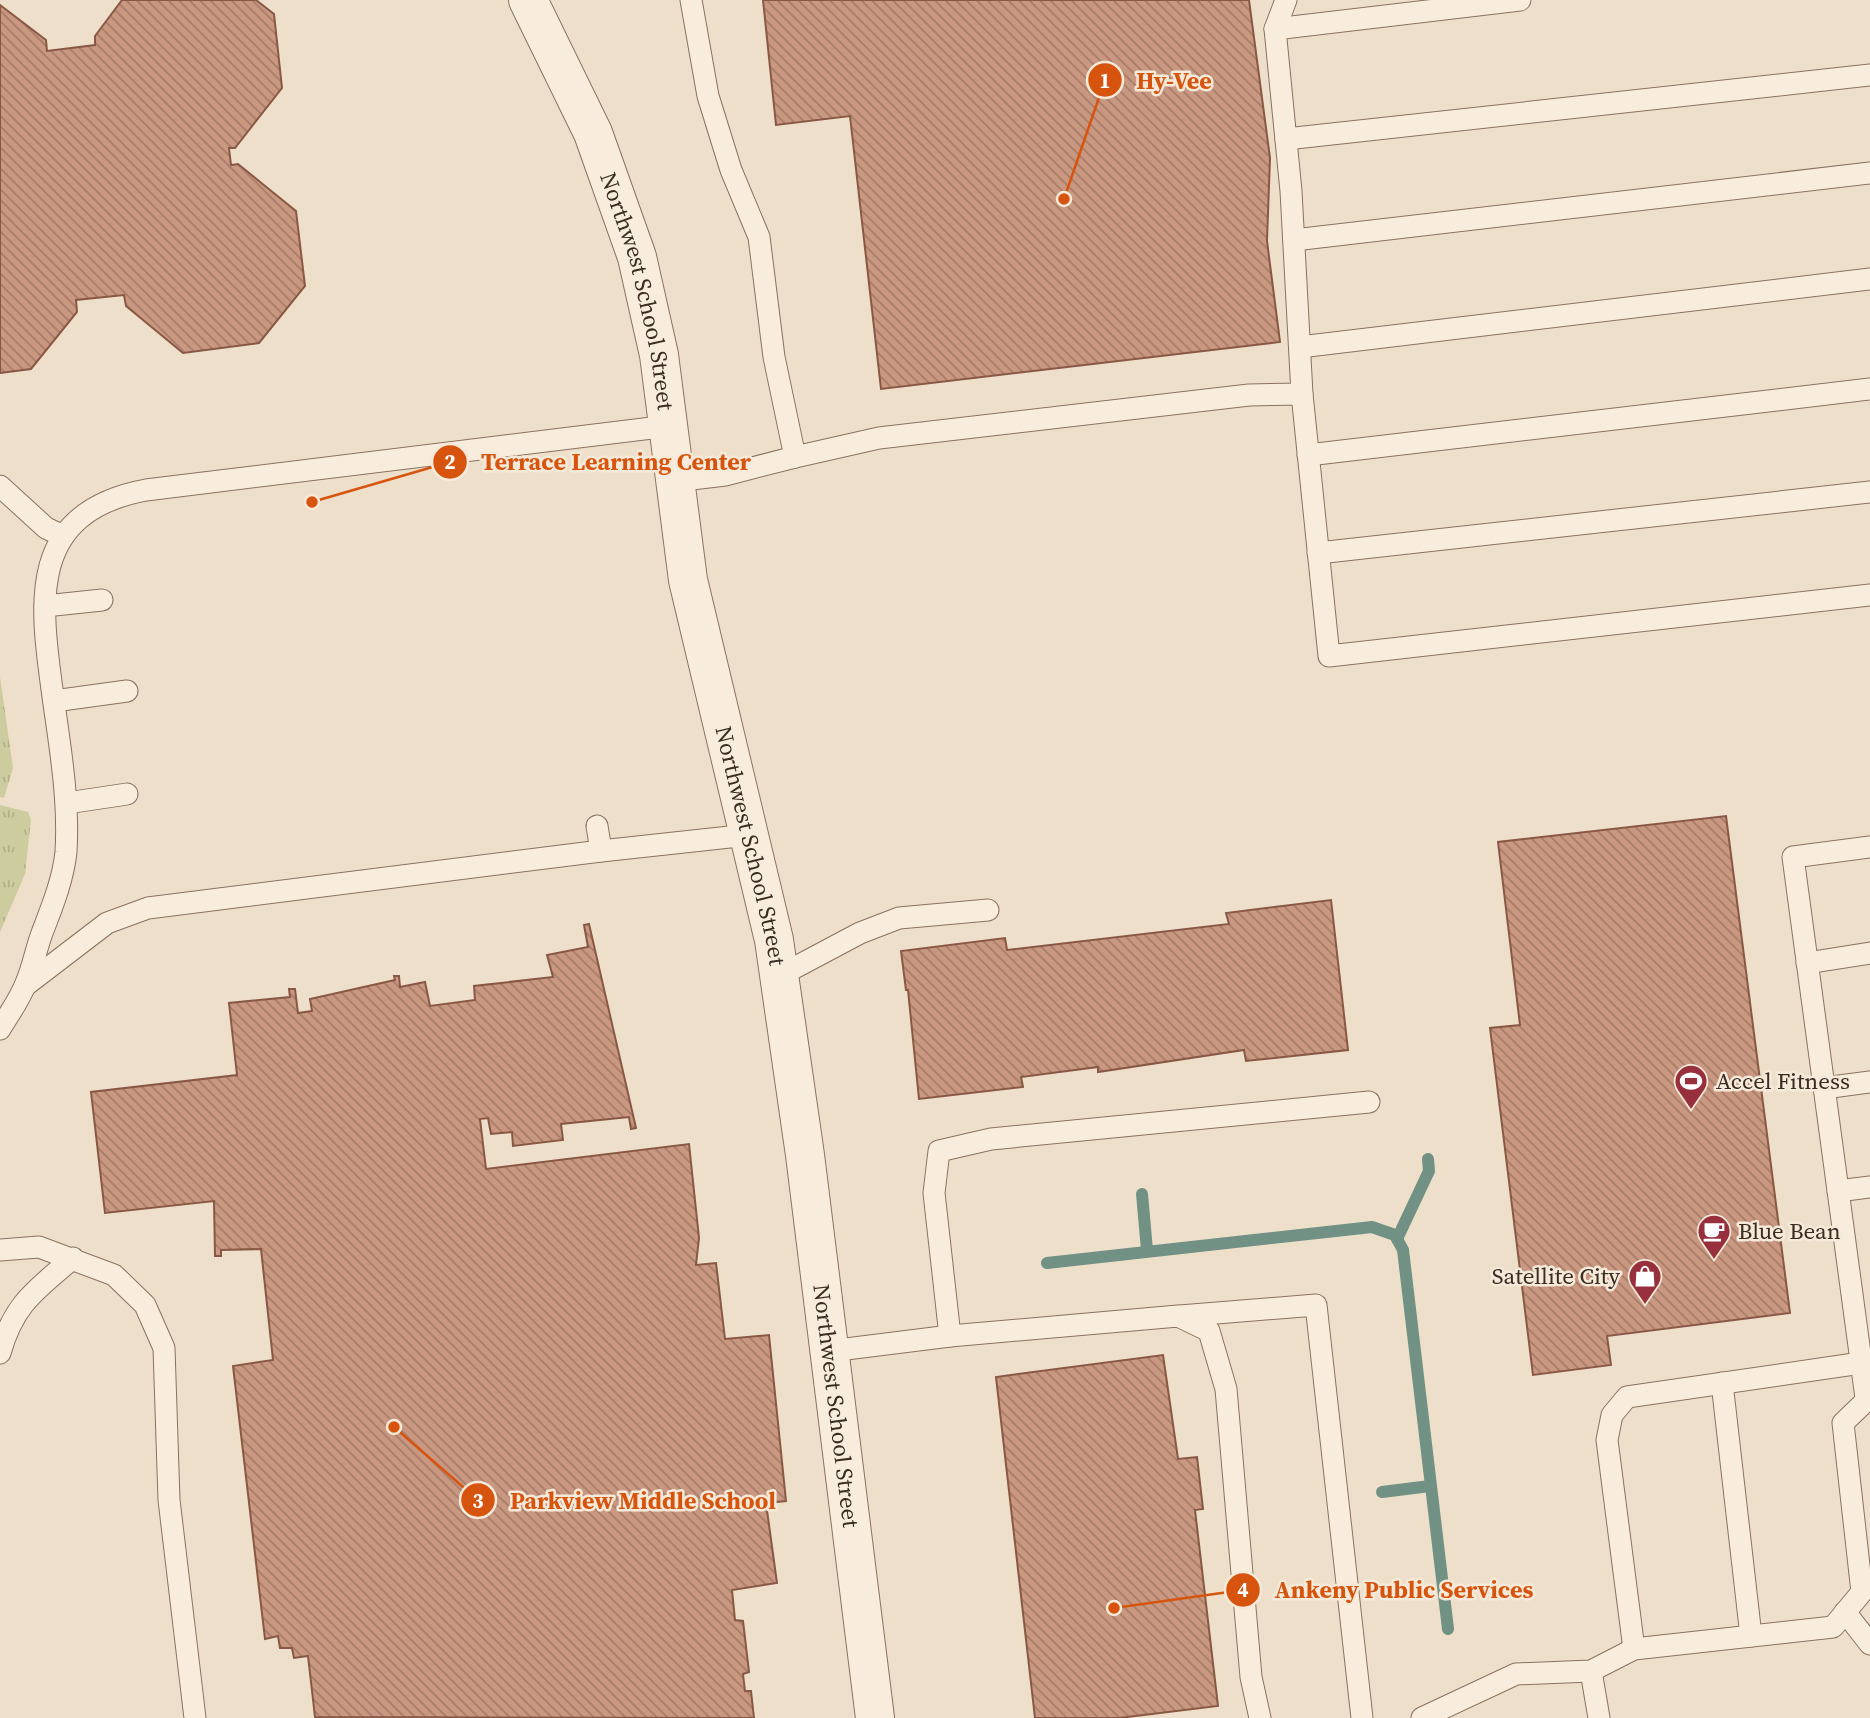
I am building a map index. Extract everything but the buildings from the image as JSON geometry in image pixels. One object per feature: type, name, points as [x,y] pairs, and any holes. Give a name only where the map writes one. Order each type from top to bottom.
[{"type":"street","name":"Northwest School Street","points":[[528,0],[593,133],[637,257],[659,355],[688,580],[774,940],[830,1350],[875,1718]]},
{"type":"lane","points":[[691,0],[708,96],[731,170],[759,237],[774,357],[795,457]]},
{"type":"lane","points":[[1286,0],[1275,29],[1294,240],[1302,394],[1329,656],[1870,595]]},
{"type":"lane","points":[[1275,29],[1520,0]]},
{"type":"lane","points":[[1286,139],[1870,75]]},
{"type":"lane","points":[[1294,240],[1870,173]]},
{"type":"lane","points":[[1300,347],[1870,279]]},
{"type":"lane","points":[[1308,456],[1870,389]]},
{"type":"lane","points":[[675,481],[726,475],[879,438],[1249,396],[1302,394]]},
{"type":"lane","points":[[0,1029],[26,985],[57,894],[65,854],[67,803],[43,638],[51,559],[63,536],[84,513],[114,496],[135,492],[668,426]]},
{"type":"lane","points":[[0,486],[46,528],[63,536]]},
{"type":"lane","points":[[1318,553],[1870,492]]},
{"type":"lane","points":[[45,606],[102,600]]},
{"type":"lane","points":[[54,701],[127,691]]},
{"type":"lane","points":[[67,803],[127,794]]},
{"type":"lane","points":[[597,826],[601,851]]},
{"type":"lane","points":[[26,985],[107,923],[148,908],[748,835]]},
{"type":"lane","points":[[1422,1718],[1516,1674],[1591,1671],[1634,1649],[1833,1627],[1862,1592],[1843,1423],[1868,1397],[1861,1363],[1861,1295],[1838,1191],[1793,857],[1870,847]]},
{"type":"lane","points":[[779,976],[860,933],[900,918],[988,910]]},
{"type":"lane","points":[[1807,963],[1870,953]]},
{"type":"lane","points":[[1824,1088],[1870,1082]]},
{"type":"lane","points":[[950,1336],[934,1193],[939,1151],[991,1139],[1369,1102]]},
{"type":"lane","points":[[1838,1191],[1870,1187]]},
{"type":"lane","points":[[0,1250],[39,1247],[114,1275],[145,1305],[164,1348],[169,1500],[195,1718]]},
{"type":"lane","points":[[0,1353],[8,1325],[23,1301],[73,1258]]},
{"type":"lane","points":[[830,1350],[950,1336],[1316,1305],[1362,1718]]},
{"type":"lane","points":[[1178,1317],[1209,1331],[1226,1389],[1251,1676],[1260,1718]]},
{"type":"lane","points":[[1634,1649],[1607,1440],[1612,1415],[1627,1397],[1861,1363]]},
{"type":"lane","points":[[1722,1383],[1751,1636]]},
{"type":"lane","points":[[1845,1612],[1870,1644]]},
{"type":"lane","points":[[1591,1671],[1599,1718]]},
{"type":"green space","points":[[0,677],[13,768],[4,798],[0,797]]},
{"type":"green space","points":[[0,805],[28,812],[31,820],[25,874],[0,932]]},
{"type":"waterway","points":[[1397,1239],[1429,1171],[1428,1159]]},
{"type":"waterway","points":[[1142,1194],[1147,1250]]},
{"type":"waterway","points":[[1047,1263],[1372,1227],[1395,1235],[1403,1250],[1448,1629]]},
{"type":"waterway","points":[[1382,1492],[1430,1486]]},
{"type":"place","name":"Hy-Vee","points":[[1064,199]]},
{"type":"place","name":"Terrace Learning Center","points":[[312,502]]},
{"type":"place","name":"Accel Fitness","points":[[1691,1111]]},
{"type":"place","name":"Blue Bean","points":[[1714,1261]]},
{"type":"place","name":"Satellite City","points":[[1645,1306]]},
{"type":"place","name":"Parkview Middle School","points":[[394,1427]]},
{"type":"place","name":"Ankeny Public Services","points":[[1114,1608]]}]
